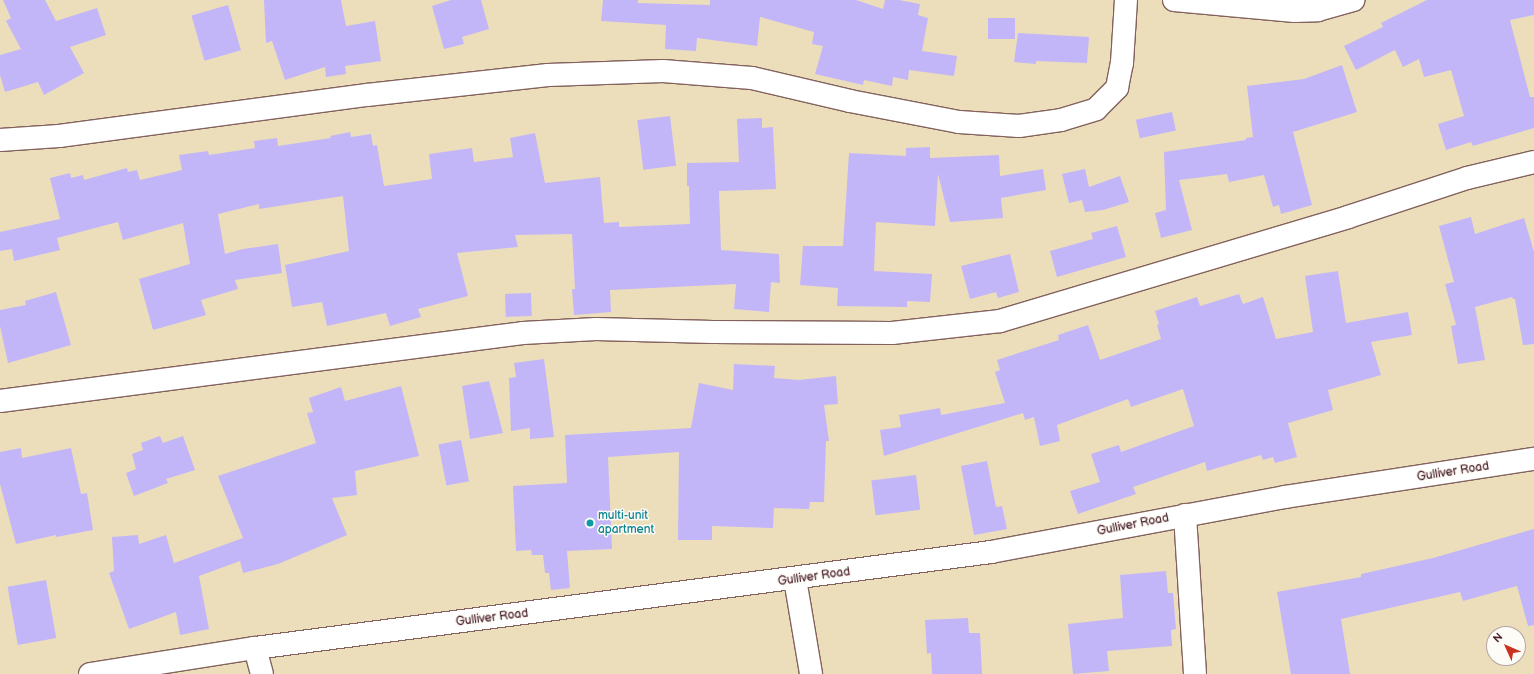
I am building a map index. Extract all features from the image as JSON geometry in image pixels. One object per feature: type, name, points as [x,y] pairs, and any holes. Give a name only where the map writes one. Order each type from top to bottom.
[{"type":"street","points":[[0,140],[60,136],[367,95],[548,75],[663,71],[752,78],[850,101],[959,122],[1019,126],[1061,120],[1096,110],[1117,88],[1122,63],[1126,0]]},
{"type":"street","points":[[1174,0],[1294,11],[1318,10],[1354,0]]},
{"type":"street","points":[[0,401],[523,333],[596,329],[713,332],[892,333],[1000,321],[1348,217],[1467,178],[1534,162]]},
{"type":"street","name":"Gulliver Road","points":[[90,674],[255,648],[795,579],[991,552],[1285,497],[1534,460]]},
{"type":"street","points":[[1185,515],[1195,674]]},
{"type":"street","points":[[795,579],[811,674]]},
{"type":"street","points":[[255,648],[262,674]]},
{"type":"building","points":[[3,0],[45,0],[56,21],[97,8],[106,35],[70,47],[84,73],[44,95],[38,82],[5,92],[0,75],[0,55],[21,49],[6,21],[11,18]]},
{"type":"building","points":[[264,0],[341,0],[346,26],[375,21],[381,61],[345,66],[346,74],[326,77],[325,67],[285,80],[272,41],[266,43]]},
{"type":"building","points":[[451,0],[481,0],[489,29],[462,37],[464,44],[444,49],[432,6]]},
{"type":"building","points":[[603,0],[638,0],[638,3],[710,5],[710,0],[856,0],[883,9],[885,0],[899,0],[920,4],[918,15],[928,18],[922,51],[957,56],[954,76],[909,70],[908,80],[893,77],[892,86],[864,80],[863,85],[815,74],[823,46],[812,44],[814,32],[760,17],[757,46],[697,38],[696,51],[665,49],[666,25],[601,21]]},
{"type":"building","points":[[1427,0],[1534,0],[1534,15],[1510,20],[1530,97],[1534,97],[1534,128],[1473,146],[1471,142],[1446,150],[1438,124],[1464,116],[1451,70],[1424,77],[1419,59],[1403,67],[1395,50],[1356,70],[1344,46],[1383,27],[1381,23]]},
{"type":"building","points":[[228,5],[241,50],[204,61],[191,15]]},
{"type":"building","points":[[988,18],[1015,18],[1015,39],[988,39]]},
{"type":"building","points":[[1018,33],[1089,37],[1087,63],[1036,61],[1036,64],[1014,62]]},
{"type":"building","points":[[1342,65],[1357,112],[1293,132],[1312,205],[1281,214],[1279,205],[1273,207],[1264,175],[1229,182],[1227,174],[1179,180],[1192,230],[1161,238],[1155,213],[1166,210],[1164,152],[1246,140],[1246,138],[1253,137],[1247,86],[1304,79]]},
{"type":"building","points":[[1172,112],[1176,131],[1140,138],[1136,120]]},
{"type":"building","points":[[670,116],[676,166],[643,170],[637,120]]},
{"type":"building","points":[[762,118],[762,128],[773,127],[776,189],[719,191],[721,250],[779,254],[780,283],[771,282],[769,312],[734,309],[736,284],[610,290],[611,312],[574,315],[572,289],[575,289],[572,234],[515,235],[518,247],[457,253],[468,296],[418,309],[421,317],[390,326],[386,313],[327,326],[322,302],[292,307],[285,265],[349,251],[343,196],[259,209],[259,204],[218,214],[225,254],[243,249],[278,244],[282,273],[235,280],[238,289],[201,300],[206,315],[153,330],[139,279],[190,264],[183,223],[123,240],[118,222],[57,238],[60,250],[14,261],[12,249],[0,251],[0,232],[60,219],[50,178],[70,173],[71,178],[83,175],[84,180],[127,168],[128,172],[137,170],[140,180],[182,170],[179,155],[208,151],[209,155],[255,148],[254,141],[277,138],[278,146],[331,138],[330,136],[350,132],[351,137],[371,134],[373,146],[377,145],[384,186],[432,179],[429,154],[472,148],[474,162],[513,157],[510,138],[535,133],[545,183],[600,177],[604,223],[619,222],[619,227],[690,224],[687,163],[739,162],[737,119]]},
{"type":"building","points":[[930,147],[930,158],[999,155],[1000,176],[1043,169],[1046,190],[1001,198],[1003,218],[950,222],[938,174],[935,226],[876,222],[874,271],[932,274],[930,302],[907,301],[907,307],[837,306],[838,288],[800,285],[803,246],[843,246],[849,153],[906,156],[906,148]]},
{"type":"building","points":[[1085,169],[1089,187],[1120,176],[1129,202],[1103,210],[1085,212],[1082,200],[1069,203],[1062,174]]},
{"type":"building","points":[[1471,217],[1475,234],[1524,218],[1534,252],[1534,344],[1523,345],[1515,299],[1512,297],[1475,307],[1485,360],[1458,364],[1451,326],[1456,325],[1445,284],[1454,282],[1439,226]]},
{"type":"building","points":[[1117,226],[1126,257],[1057,277],[1050,251],[1093,239],[1091,233]]},
{"type":"building","points":[[1010,254],[1019,292],[998,298],[996,292],[970,299],[961,266]]},
{"type":"building","points":[[1338,271],[1346,323],[1408,312],[1412,335],[1371,342],[1381,375],[1328,390],[1333,410],[1288,423],[1297,457],[1275,463],[1273,457],[1263,460],[1261,455],[1207,471],[1205,462],[1133,487],[1136,494],[1078,514],[1070,491],[1100,482],[1091,454],[1119,445],[1121,452],[1194,426],[1183,389],[1131,407],[1128,399],[1057,425],[1060,441],[1040,446],[1034,417],[1025,420],[1023,413],[884,456],[880,430],[901,427],[899,415],[940,408],[941,415],[1005,403],[995,372],[1000,370],[997,360],[1059,340],[1058,335],[1088,325],[1100,360],[1161,339],[1155,311],[1197,297],[1200,306],[1239,294],[1243,304],[1263,297],[1276,339],[1313,332],[1305,276]]},
{"type":"building","points":[[56,292],[71,345],[8,363],[0,326],[0,310],[26,305],[25,301]]},
{"type":"building","points":[[531,293],[532,316],[506,317],[505,294]]},
{"type":"building","points":[[544,359],[554,437],[530,439],[530,428],[511,431],[509,378],[516,377],[514,363]]},
{"type":"building","points":[[734,364],[775,366],[774,378],[799,380],[836,376],[838,404],[824,405],[829,441],[826,441],[824,502],[810,502],[809,509],[774,508],[773,528],[712,526],[712,540],[678,540],[679,452],[608,457],[612,549],[567,551],[570,588],[551,590],[549,573],[545,573],[543,555],[532,555],[531,550],[516,551],[513,486],[567,483],[565,435],[691,428],[699,383],[733,390]]},
{"type":"building","points":[[489,381],[503,433],[470,439],[462,386]]},
{"type":"building","points":[[401,386],[419,456],[355,471],[357,495],[332,498],[347,535],[278,564],[243,573],[240,561],[199,576],[209,629],[180,635],[176,612],[129,629],[109,573],[114,571],[112,537],[138,535],[139,544],[166,535],[174,563],[243,538],[218,476],[316,443],[307,413],[313,412],[309,398],[341,387],[345,401]]},
{"type":"building","points":[[160,436],[163,443],[183,436],[195,470],[166,479],[168,483],[134,496],[126,473],[136,469],[132,454],[143,450],[141,443]]},
{"type":"building","points":[[461,440],[469,481],[446,486],[438,444]]},
{"type":"building","points":[[21,448],[22,458],[71,448],[81,494],[87,493],[93,530],[56,537],[56,535],[16,544],[0,484],[0,452]]},
{"type":"building","points":[[987,461],[996,507],[1002,506],[1007,529],[974,535],[961,466]]},
{"type":"building","points":[[916,475],[920,510],[876,515],[871,480]]},
{"type":"building","points":[[1534,529],[1534,625],[1528,626],[1517,586],[1463,601],[1460,592],[1341,619],[1350,674],[1291,674],[1277,592],[1361,577],[1361,574],[1433,558]]},
{"type":"building","points":[[1166,571],[1168,593],[1173,593],[1176,629],[1171,630],[1172,646],[1107,651],[1109,671],[1073,674],[1068,624],[1123,618],[1120,575]]},
{"type":"building","points":[[46,580],[56,638],[18,645],[8,587]]},
{"type":"building","points":[[968,618],[969,633],[980,633],[982,674],[932,674],[931,653],[927,654],[925,620]]},
{"type":"place","name":"multi-unit apartment","points":[[590,523]]}]
